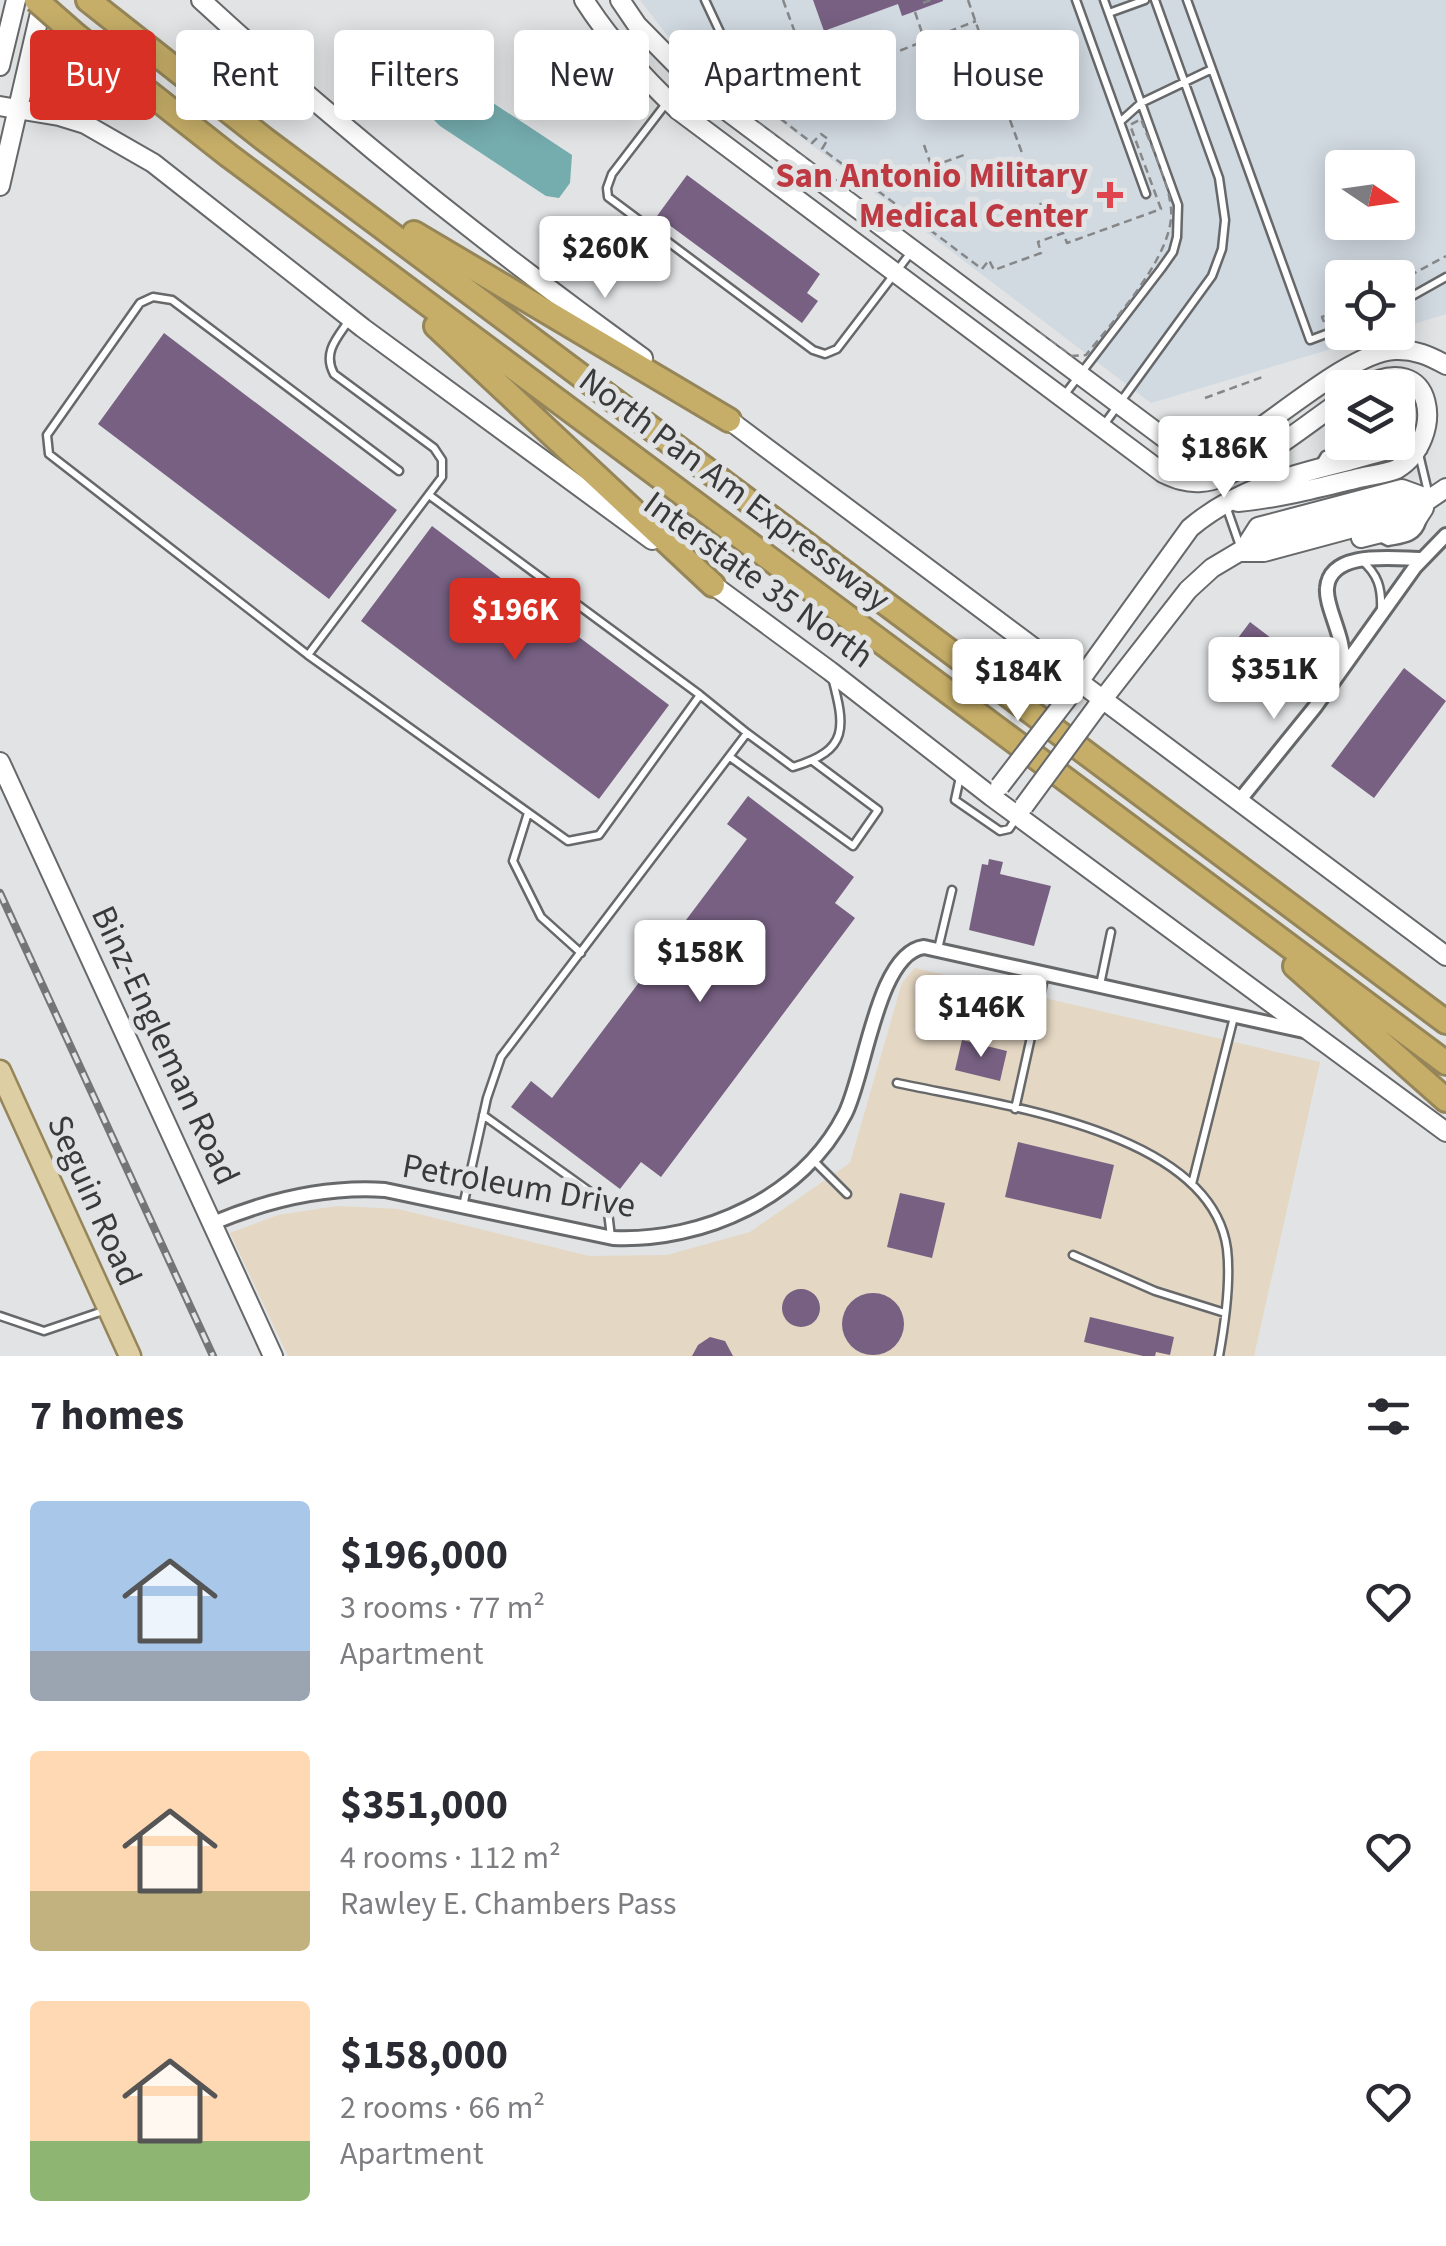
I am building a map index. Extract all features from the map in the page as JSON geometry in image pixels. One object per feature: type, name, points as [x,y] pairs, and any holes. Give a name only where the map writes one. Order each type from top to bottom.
[{"type":"highway","name":"North Pan Am Expressway","points":[[40,0],[76,36],[135,84],[1446,1063]]},
{"type":"highway","name":"North Pan Am Expressway","points":[[88,0],[123,30]]},
{"type":"highway","points":[[156,53],[434,246],[729,420]]},
{"type":"highway","name":"North Pan Am Expressway","points":[[156,56],[1446,1022]]},
{"type":"highway","points":[[350,245],[713,585]]},
{"type":"highway","points":[[1196,876],[1446,1100]]},
{"type":"main road","name":"Seguin Road","points":[[3,1084],[130,1356]]},
{"type":"street","points":[[0,66],[16,0]]},
{"type":"street","points":[[0,186],[20,108],[40,0]]},
{"type":"street","points":[[584,0],[615,44],[668,101],[1163,473],[1182,482],[1204,482],[1232,474],[1325,411]]},
{"type":"street","points":[[620,0],[637,25],[669,58]]},
{"type":"street","points":[[202,1],[374,153],[543,286],[729,420],[1099,704],[1239,801],[1446,956]]},
{"type":"street","name":"Interstate 35 North","points":[[0,106],[85,124],[153,163],[350,318],[961,772],[996,792],[1446,1132]]},
{"type":"street","points":[[739,120],[1118,406],[1175,446],[1200,457],[1222,453],[1242,442],[1352,366],[1392,350],[1426,354],[1446,365]]},
{"type":"street","points":[[1224,503],[1418,448],[1429,431],[1432,408],[1415,383]]},
{"type":"street","points":[[996,792],[1190,528],[1213,508],[1278,478],[1316,468],[1357,468],[1366,460]]},
{"type":"street","points":[[1242,552],[1258,527],[1409,513],[1446,488]]},
{"type":"street","points":[[1021,811],[1188,590],[1212,568],[1242,552],[1264,552],[1370,517]]},
{"type":"street","points":[[1239,801],[1422,559],[1446,535]]},
{"type":"street","points":[[1342,668],[1341,640],[1327,588],[1340,565],[1360,560],[1422,559]]},
{"type":"street","name":"Binz-Engleman Road","points":[[0,762],[273,1356]]},
{"type":"street","name":"Petroleum Drive","points":[[213,1223],[260,1205],[335,1190],[385,1190],[610,1238],[671,1234],[728,1217],[787,1183],[812,1159],[847,1112],[882,997],[899,962],[913,949],[938,950]]},
{"type":"street","points":[[938,950],[1312,1032]]},
{"type":"lane","points":[[706,0],[719,30]]},
{"type":"lane","points":[[1076,0],[1146,194]]},
{"type":"lane","points":[[1062,398],[1161,269],[1172,252],[1180,223],[1176,196],[1104,0]]},
{"type":"lane","points":[[1109,13],[1145,0]]},
{"type":"lane","points":[[1102,426],[1202,292],[1222,249],[1224,200],[1155,0]]},
{"type":"lane","points":[[1187,0],[1310,340],[1325,334]]},
{"type":"lane","points":[[1121,121],[1141,103],[1212,69]]},
{"type":"lane","points":[[668,101],[612,174],[608,197],[813,350],[825,354],[837,350],[912,250]]},
{"type":"lane","points":[[1415,294],[1446,277]]},
{"type":"lane","points":[[398,471],[172,300],[152,297],[140,303],[47,435],[49,454],[308,656],[568,841],[600,835],[700,695]]},
{"type":"lane","points":[[308,656],[442,477],[442,460],[434,448],[334,374],[328,363],[331,346],[350,318]]},
{"type":"lane","points":[[1418,448],[1429,499]]},
{"type":"lane","points":[[1316,468],[1325,457]]},
{"type":"lane","points":[[1357,468],[1370,517]]},
{"type":"lane","points":[[429,495],[793,767],[822,758],[836,741],[842,719],[830,671]]},
{"type":"lane","points":[[1224,503],[1242,552]]},
{"type":"lane","points":[[1360,560],[1380,584],[1380,614]]},
{"type":"lane","points":[[462,1207],[483,1114],[502,1057],[747,733]]},
{"type":"lane","points":[[730,757],[852,846],[878,810],[813,761]]},
{"type":"lane","points":[[961,772],[955,800],[1000,831],[1009,829],[1021,811]]},
{"type":"lane","points":[[978,816],[996,792]]},
{"type":"lane","points":[[528,813],[513,861],[540,918],[581,953]]},
{"type":"lane","points":[[938,950],[952,890]]},
{"type":"lane","points":[[1100,986],[1111,932]]},
{"type":"lane","points":[[1015,1110],[1045,974]]},
{"type":"lane","points":[[1192,1184],[1235,1016]]},
{"type":"lane","points":[[898,1083],[1078,1124],[1159,1158],[1192,1184],[1208,1205],[1227,1248],[1225,1313],[1218,1356]]},
{"type":"lane","points":[[483,1114],[606,1204],[610,1238]]},
{"type":"lane","points":[[812,1159],[848,1194]]},
{"type":"lane","points":[[1072,1255],[1155,1292],[1225,1313]]},
{"type":"lane","points":[[0,1316],[44,1331],[108,1309]]},
{"type":"path","points":[[783,0],[814,84],[916,44]]},
{"type":"path","points":[[923,3],[931,0]]},
{"type":"path","points":[[968,0],[979,30]]},
{"type":"path","points":[[914,12],[920,30]]},
{"type":"path","points":[[953,30],[976,21]]},
{"type":"path","points":[[726,58],[736,62],[757,86],[750,96],[812,143],[821,134],[828,139],[822,149],[982,269],[989,260],[994,270],[1041,253],[1038,242],[1052,236],[1062,233],[1067,243],[1161,209],[1130,125],[1141,119],[1171,208],[1167,240],[1158,260],[1088,352],[1076,357],[997,304],[751,120],[709,86],[707,73],[726,58]]},
{"type":"path","points":[[1010,120],[1022,153]]},
{"type":"path","points":[[924,145],[931,166]]},
{"type":"path","points":[[907,175],[967,154]]},
{"type":"path","points":[[1022,179],[1030,176],[1034,188]]},
{"type":"path","points":[[1040,203],[1046,221]]},
{"type":"path","points":[[1415,273],[1446,256]]},
{"type":"path","points":[[1316,327],[1325,325]]},
{"type":"path","points":[[1205,398],[1265,376]]},
{"type":"shaded area","name":"San Antonio Military Medical Center","points":[[640,0],[1446,0],[1446,314],[1415,324],[1415,260],[1325,260],[1327,350],[1151,403],[779,120],[896,120],[896,30],[669,30],[669,37]]},
{"type":"shaded area","points":[[915,968],[1320,1062],[1254,1356],[288,1356],[230,1233],[278,1215],[337,1206],[398,1209],[589,1256],[667,1255],[750,1232],[850,1163],[902,983]]},
{"type":"water","points":[[494,104],[572,155],[570,183],[559,198],[546,196],[434,120],[494,120]]},
{"type":"building","points":[[813,0],[943,0],[902,16],[898,4],[824,30]]},
{"type":"building","points":[[687,175],[820,274],[807,293],[818,301],[802,323],[657,216]]},
{"type":"building","points":[[164,333],[397,510],[329,599],[98,424]]},
{"type":"building","points":[[432,526],[669,705],[599,799],[361,621]]},
{"type":"building","points":[[1250,622],[1284,648],[1266,672],[1232,646]]},
{"type":"building","points":[[1404,668],[1446,701],[1374,798],[1331,766]]},
{"type":"building","points":[[748,796],[854,877],[835,903],[855,918],[661,1177],[641,1162],[620,1189],[511,1107],[531,1081],[552,1098],[747,839],[727,824]]},
{"type":"building","points":[[989,859],[1003,862],[1000,874],[1051,886],[1034,946],[969,930],[982,864],[988,865]]},
{"type":"building","points":[[962,1040],[1007,1051],[1000,1081],[955,1070]]},
{"type":"building","points":[[1018,1142],[1114,1165],[1101,1219],[1005,1197]]},
{"type":"building","points":[[900,1193],[945,1203],[932,1258],[887,1247]]},
{"type":"building","points":[[801,1289],[814,1295],[820,1308],[814,1321],[801,1327],[788,1321],[782,1308],[788,1295]]},
{"type":"building","points":[[873,1293],[895,1302],[904,1324],[895,1346],[873,1355],[851,1346],[842,1324],[851,1302]]},
{"type":"building","points":[[1090,1317],[1174,1337],[1170,1355],[1156,1352],[1155,1356],[1143,1356],[1084,1342]]},
{"type":"building","points":[[710,1337],[725,1341],[733,1356],[692,1356],[698,1345]]},
{"type":"railway","points":[[0,893],[213,1356]]},
{"type":"place","name":"San Antonio Military Medical Center","points":[[1110,195]]}]
